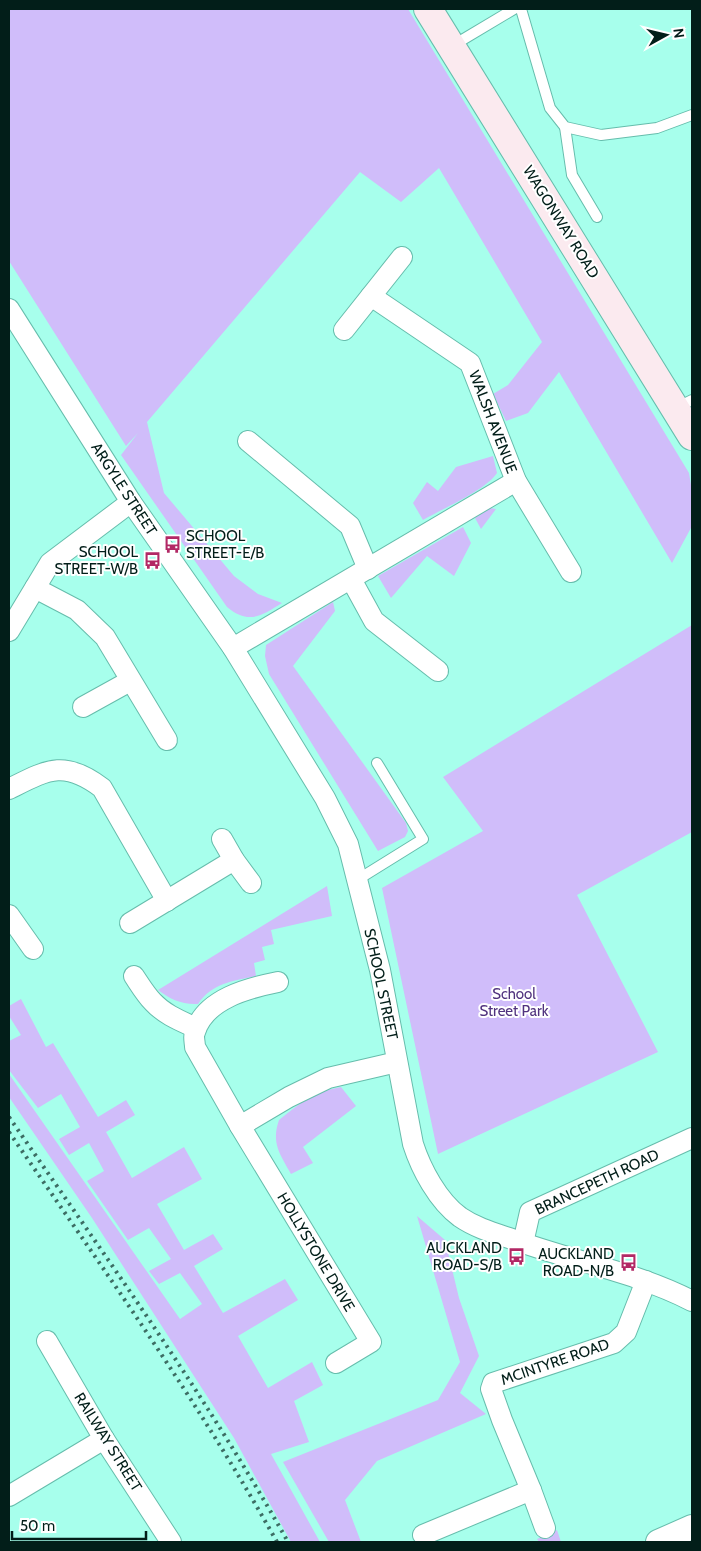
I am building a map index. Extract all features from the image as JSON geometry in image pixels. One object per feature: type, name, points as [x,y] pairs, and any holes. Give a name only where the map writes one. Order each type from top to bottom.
[{"type":"main road","name":"WAGONWAY ROAD","points":[[428,9],[684,404],[692,436]]},
{"type":"street","points":[[344,330],[402,257]]},
{"type":"street","name":"WALSH AVENUE","points":[[371,296],[470,363],[516,481],[571,572]]},
{"type":"street","name":"ARGYLE STREET","points":[[11,319],[131,502],[232,648],[274,717]]},
{"type":"street","points":[[248,441],[350,526],[368,569]]},
{"type":"street","name":"WALSH AVENUE","points":[[232,648],[516,481]]},
{"type":"street","points":[[9,631],[50,563],[131,502]]},
{"type":"street","points":[[351,579],[374,621],[438,671]]},
{"type":"street","points":[[35,588],[77,610],[105,637],[167,740]]},
{"type":"street","points":[[83,707],[130,681]]},
{"type":"street","name":"SCHOOL STREET","points":[[274,717],[325,798],[348,844],[380,970],[413,1144],[420,1165],[444,1201],[458,1216],[475,1227],[646,1281],[692,1301]]},
{"type":"street","points":[[9,789],[32,777],[55,770],[69,771],[88,777],[102,788],[167,901]]},
{"type":"street","points":[[222,839],[234,860],[251,883]]},
{"type":"street","points":[[130,923],[234,860]]},
{"type":"street","points":[[9,915],[34,949]]},
{"type":"street","points":[[134,976],[152,1002],[196,1038],[202,1018],[215,1005],[238,993],[278,982]]},
{"type":"street","name":"HOLLYSTONE DRIVE","points":[[196,1038],[240,1126],[371,1342],[336,1363]]},
{"type":"street","points":[[240,1126],[289,1097],[328,1078],[397,1062]]},
{"type":"street","name":"BRANCEPETH ROAD","points":[[522,1243],[530,1212],[692,1138]]},
{"type":"street","name":"MCINTYRE ROAD","points":[[531,1490],[502,1420],[491,1389],[493,1383],[614,1342],[626,1332],[646,1281]]},
{"type":"street","name":"RAILWAY STREET","points":[[47,1341],[104,1439],[172,1542]]},
{"type":"street","points":[[9,1496],[104,1439]]},
{"type":"street","points":[[423,1534],[531,1490],[545,1528]]},
{"type":"street","points":[[658,1542],[692,1527]]},
{"type":"lane","points":[[452,46],[514,9]]},
{"type":"lane","points":[[521,9],[550,108],[565,128],[572,175],[598,217]]},
{"type":"lane","points":[[565,128],[601,135],[657,128],[692,115]]},
{"type":"lane","points":[[357,880],[423,839],[377,763]]},
{"type":"green space","points":[[9,9],[408,9],[689,473],[692,491],[692,526],[672,563],[559,372],[528,413],[506,421],[493,394],[508,385],[542,342],[439,168],[401,202],[360,172],[147,422],[164,493],[234,576],[258,594],[282,603],[268,612],[255,617],[242,616],[227,607],[121,455],[138,433],[126,446],[9,261]]},
{"type":"green space","points":[[493,456],[497,473],[491,479],[463,499],[423,520],[413,503],[427,482],[438,491],[456,467]]},
{"type":"green space","points":[[490,508],[496,509],[481,529],[475,518]]},
{"type":"green space","points":[[463,527],[471,543],[454,576],[427,556],[391,598],[378,576]]},
{"type":"green space","points":[[333,602],[335,611],[293,666],[406,823],[408,831],[405,837],[378,851],[269,674],[265,656],[266,645]]},
{"type":"green space","name":"School Street Park","points":[[692,625],[692,832],[577,895],[658,1052],[438,1154],[382,888],[483,831],[443,777]]},
{"type":"green space","points":[[327,886],[332,916],[271,930],[274,944],[262,947],[265,960],[254,963],[256,976],[216,987],[198,1004],[176,1001],[158,990]]},
{"type":"green space","points":[[21,999],[46,1047],[53,1043],[98,1117],[126,1100],[135,1115],[106,1132],[132,1178],[184,1147],[202,1179],[157,1204],[184,1250],[213,1234],[223,1249],[194,1266],[223,1313],[285,1279],[298,1300],[238,1336],[268,1388],[312,1362],[323,1385],[294,1401],[309,1442],[271,1454],[320,1542],[291,1542],[234,1438],[92,1218],[9,1097],[9,1074],[180,1319],[202,1304],[180,1273],[159,1284],[149,1271],[171,1259],[149,1228],[128,1240],[87,1181],[104,1171],[89,1143],[69,1155],[59,1139],[80,1127],[61,1094],[38,1108],[9,1070],[9,1041],[21,1035],[9,1016],[9,1006]]},
{"type":"green space","points":[[341,1087],[356,1106],[303,1147],[313,1163],[291,1174],[276,1142],[279,1120],[308,1099]]},
{"type":"green space","points":[[417,1216],[445,1240],[459,1298],[479,1356],[460,1393],[486,1414],[377,1461],[345,1500],[361,1542],[329,1542],[283,1462],[438,1400],[460,1362]]},
{"type":"green space","points":[[557,1530],[561,1542],[539,1542],[537,1539]]},
{"type":"railway","points":[[9,1117],[189,1379],[288,1542]]},
{"type":"railway","points":[[9,1132],[181,1385],[214,1436],[277,1542]]},
{"type":"place","name":"SCHOOL STREET-E/B","points":[[172,545]]},
{"type":"place","name":"SCHOOL STREET-W/B","points":[[152,561]]},
{"type":"place","name":"AUCKLAND ROAD-S/B","points":[[516,1257]]},
{"type":"place","name":"AUCKLAND ROAD-N/B","points":[[628,1263]]}]
